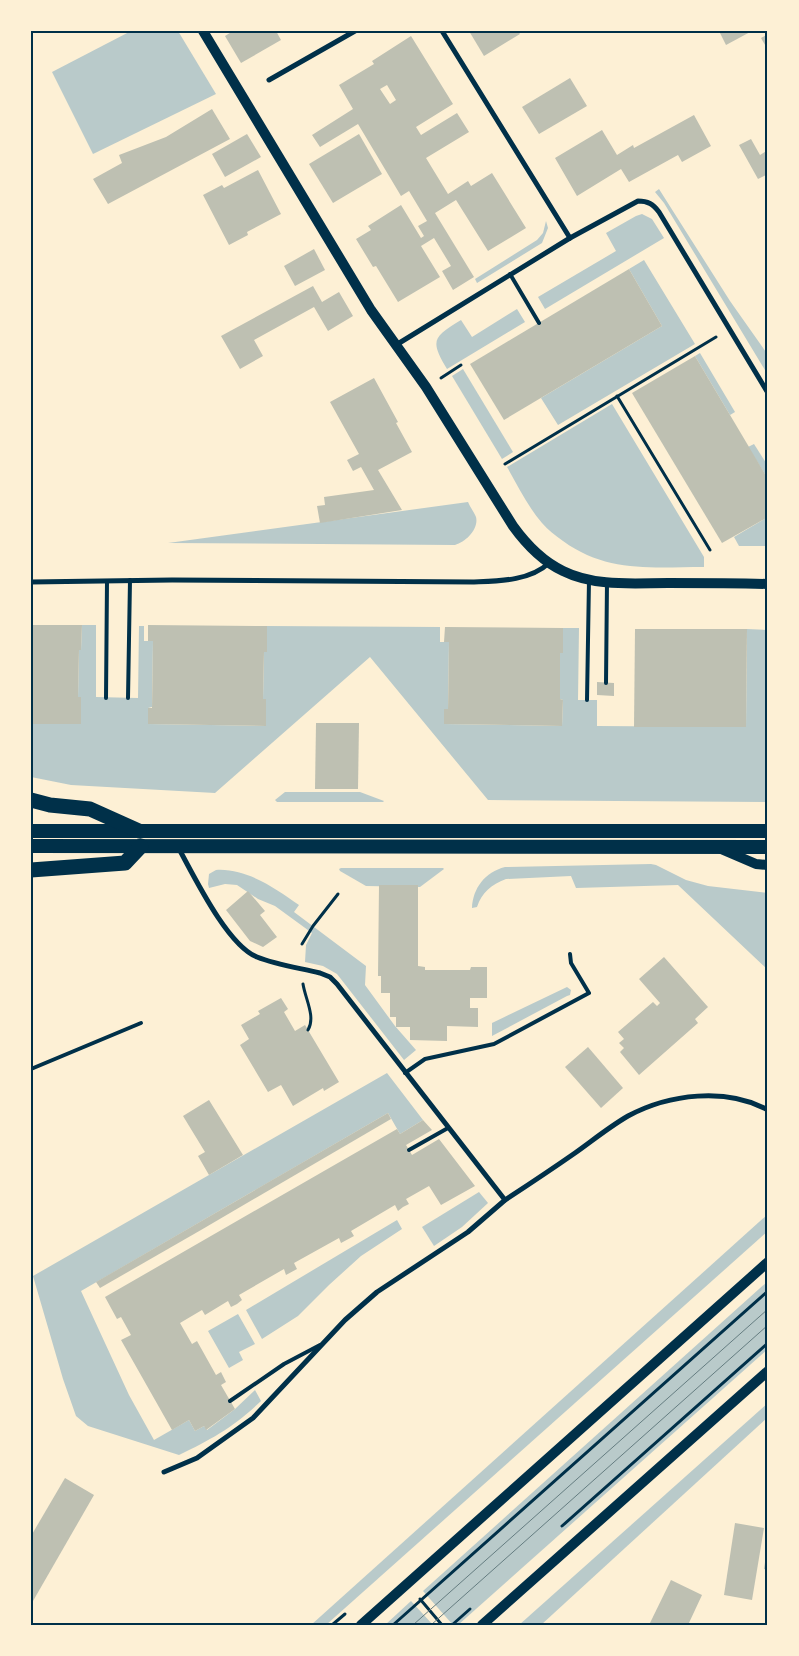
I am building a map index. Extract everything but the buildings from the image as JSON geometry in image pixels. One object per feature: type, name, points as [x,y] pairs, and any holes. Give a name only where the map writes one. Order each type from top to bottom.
[{"type":"highway","points":[[31,800],[50,805],[90,809],[139,831]]},
{"type":"highway","points":[[31,831],[768,831]]},
{"type":"highway","points":[[31,846],[768,847]]},
{"type":"highway","points":[[31,870],[125,863],[141,846]]},
{"type":"main road","points":[[203,31],[371,310],[426,387],[512,526],[528,545],[549,563],[588,580],[607,582],[768,584]]},
{"type":"main road","points":[[716,847],[756,864],[768,865]]},
{"type":"main road","points":[[361,1625],[768,1262]]},
{"type":"main road","points":[[482,1625],[768,1371]]},
{"type":"street","points":[[269,80],[355,31]]},
{"type":"street","points":[[442,31],[570,238]]},
{"type":"street","points":[[396,345],[570,238],[638,201],[647,201],[659,212],[768,393]]},
{"type":"street","points":[[31,582],[130,580],[474,582],[500,580],[532,574],[549,563]]},
{"type":"street","points":[[178,847],[224,926],[242,948],[256,957],[326,975],[336,984],[505,1200]]},
{"type":"street","points":[[164,1472],[197,1458],[253,1418],[345,1320],[377,1292],[468,1232],[505,1200],[616,1124],[646,1108],[685,1098],[719,1096],[740,1099],[768,1110]]},
{"type":"lane","points":[[510,274],[539,323]]},
{"type":"lane","points":[[128,698],[130,580]]},
{"type":"lane","points":[[587,700],[588,580]]},
{"type":"lane","points":[[106,698],[107,581]]},
{"type":"lane","points":[[606,682],[607,582]]},
{"type":"lane","points":[[405,1072],[425,1059],[494,1044],[589,993],[570,963],[570,954]]},
{"type":"lane","points":[[31,1069],[142,1023]]},
{"type":"lane","points":[[409,1150],[448,1128]]},
{"type":"lane","points":[[230,1401],[284,1364],[325,1342]]},
{"type":"path","points":[[505,464],[730,329]]},
{"type":"path","points":[[450,372],[461,365]]},
{"type":"path","points":[[617,396],[710,550]]},
{"type":"path","points":[[302,944],[313,926],[338,894]]},
{"type":"path","points":[[304,969],[304,991],[311,1018],[311,1026],[308,1030]]},
{"type":"path","points":[[393,1625],[768,1291]]},
{"type":"path","points":[[562,1526],[768,1343]]},
{"type":"path","points":[[417,1596],[442,1625]]},
{"type":"path","points":[[452,1625],[474,1605]]},
{"type":"shaded area","points":[[131,31],[178,31],[216,94],[93,154],[52,72]]},
{"type":"shaded area","points":[[659,189],[730,301],[768,355],[768,375],[664,203],[655,192]]},
{"type":"shaded area","points":[[642,214],[652,219],[664,238],[545,309],[538,297],[616,251],[606,233]]},
{"type":"shaded area","points":[[546,221],[548,228],[542,243],[477,283],[475,279],[537,240],[543,233]]},
{"type":"shaded area","points":[[644,260],[695,344],[558,425],[541,398],[662,326],[629,269]]},
{"type":"shaded area","points":[[517,309],[525,322],[447,369],[436,345],[440,335],[461,320],[472,337]]},
{"type":"shaded area","points":[[700,353],[735,412],[730,415],[695,356]]},
{"type":"shaded area","points":[[463,369],[513,452],[502,459],[452,376]]},
{"type":"shaded area","points":[[612,404],[704,557],[704,567],[630,566],[596,559],[563,541],[544,526],[519,489],[507,467]]},
{"type":"shaded area","points":[[754,444],[768,466],[768,479],[748,447]]},
{"type":"shaded area","points":[[468,502],[476,517],[476,526],[467,538],[455,545],[168,543]]},
{"type":"shaded area","points":[[766,518],[768,520],[768,546],[739,546],[734,537]]},
{"type":"shaded area","points":[[82,625],[96,625],[96,697],[138,698],[139,626],[144,626],[144,641],[153,641],[152,707],[148,708],[148,724],[266,726],[266,699],[263,699],[264,652],[267,651],[267,626],[440,627],[440,642],[449,642],[448,709],[444,709],[444,724],[562,726],[563,700],[560,699],[560,653],[563,652],[563,628],[579,628],[578,700],[597,700],[597,726],[746,727],[747,629],[768,630],[768,802],[488,800],[370,657],[215,793],[71,785],[31,777],[31,724],[81,724],[81,698],[78,697],[79,650],[81,650]]},
{"type":"shaded area","points":[[285,792],[360,792],[384,801],[277,802],[275,800]]},
{"type":"shaded area","points":[[651,864],[686,880],[708,886],[768,893],[768,970],[678,885],[576,888],[571,876],[506,879],[488,890],[477,907],[472,908],[475,894],[481,882],[498,869],[505,867]]},
{"type":"shaded area","points":[[339,869],[444,869],[420,887],[366,886],[340,871]]},
{"type":"shaded area","points":[[216,870],[238,872],[260,880],[299,905],[294,912],[366,966],[365,985],[395,1026],[416,1050],[404,1060],[337,974],[323,966],[305,962],[306,945],[312,933],[275,906],[258,899],[237,885],[225,884],[209,888],[209,874]]},
{"type":"shaded area","points":[[567,987],[571,990],[570,995],[492,1036],[492,1023]]},
{"type":"shaded area","points":[[387,1073],[423,1120],[400,1134],[388,1113],[81,1291],[129,1395],[154,1440],[189,1420],[195,1431],[204,1426],[207,1430],[235,1409],[255,1390],[261,1401],[222,1432],[179,1455],[88,1426],[76,1416],[63,1379],[33,1276]]},
{"type":"shaded area","points":[[479,1192],[488,1203],[462,1227],[434,1246],[422,1227]]},
{"type":"shaded area","points":[[768,1214],[768,1231],[326,1625],[311,1625]]},
{"type":"shaded area","points":[[397,1220],[402,1229],[361,1256],[298,1316],[262,1339],[246,1310]]},
{"type":"shaded area","points":[[768,1281],[768,1349],[458,1625],[453,1625],[423,1591]]},
{"type":"shaded area","points":[[238,1314],[255,1344],[239,1352],[243,1360],[229,1368],[208,1331]]},
{"type":"shaded area","points":[[768,1403],[768,1417],[541,1625],[519,1625]]},
{"type":"shaded area","points":[[411,1601],[433,1625],[385,1625]]},
{"type":"tram line","points":[[413,1625],[768,1309]]},
{"type":"tram line","points":[[431,1625],[768,1325]]}]
